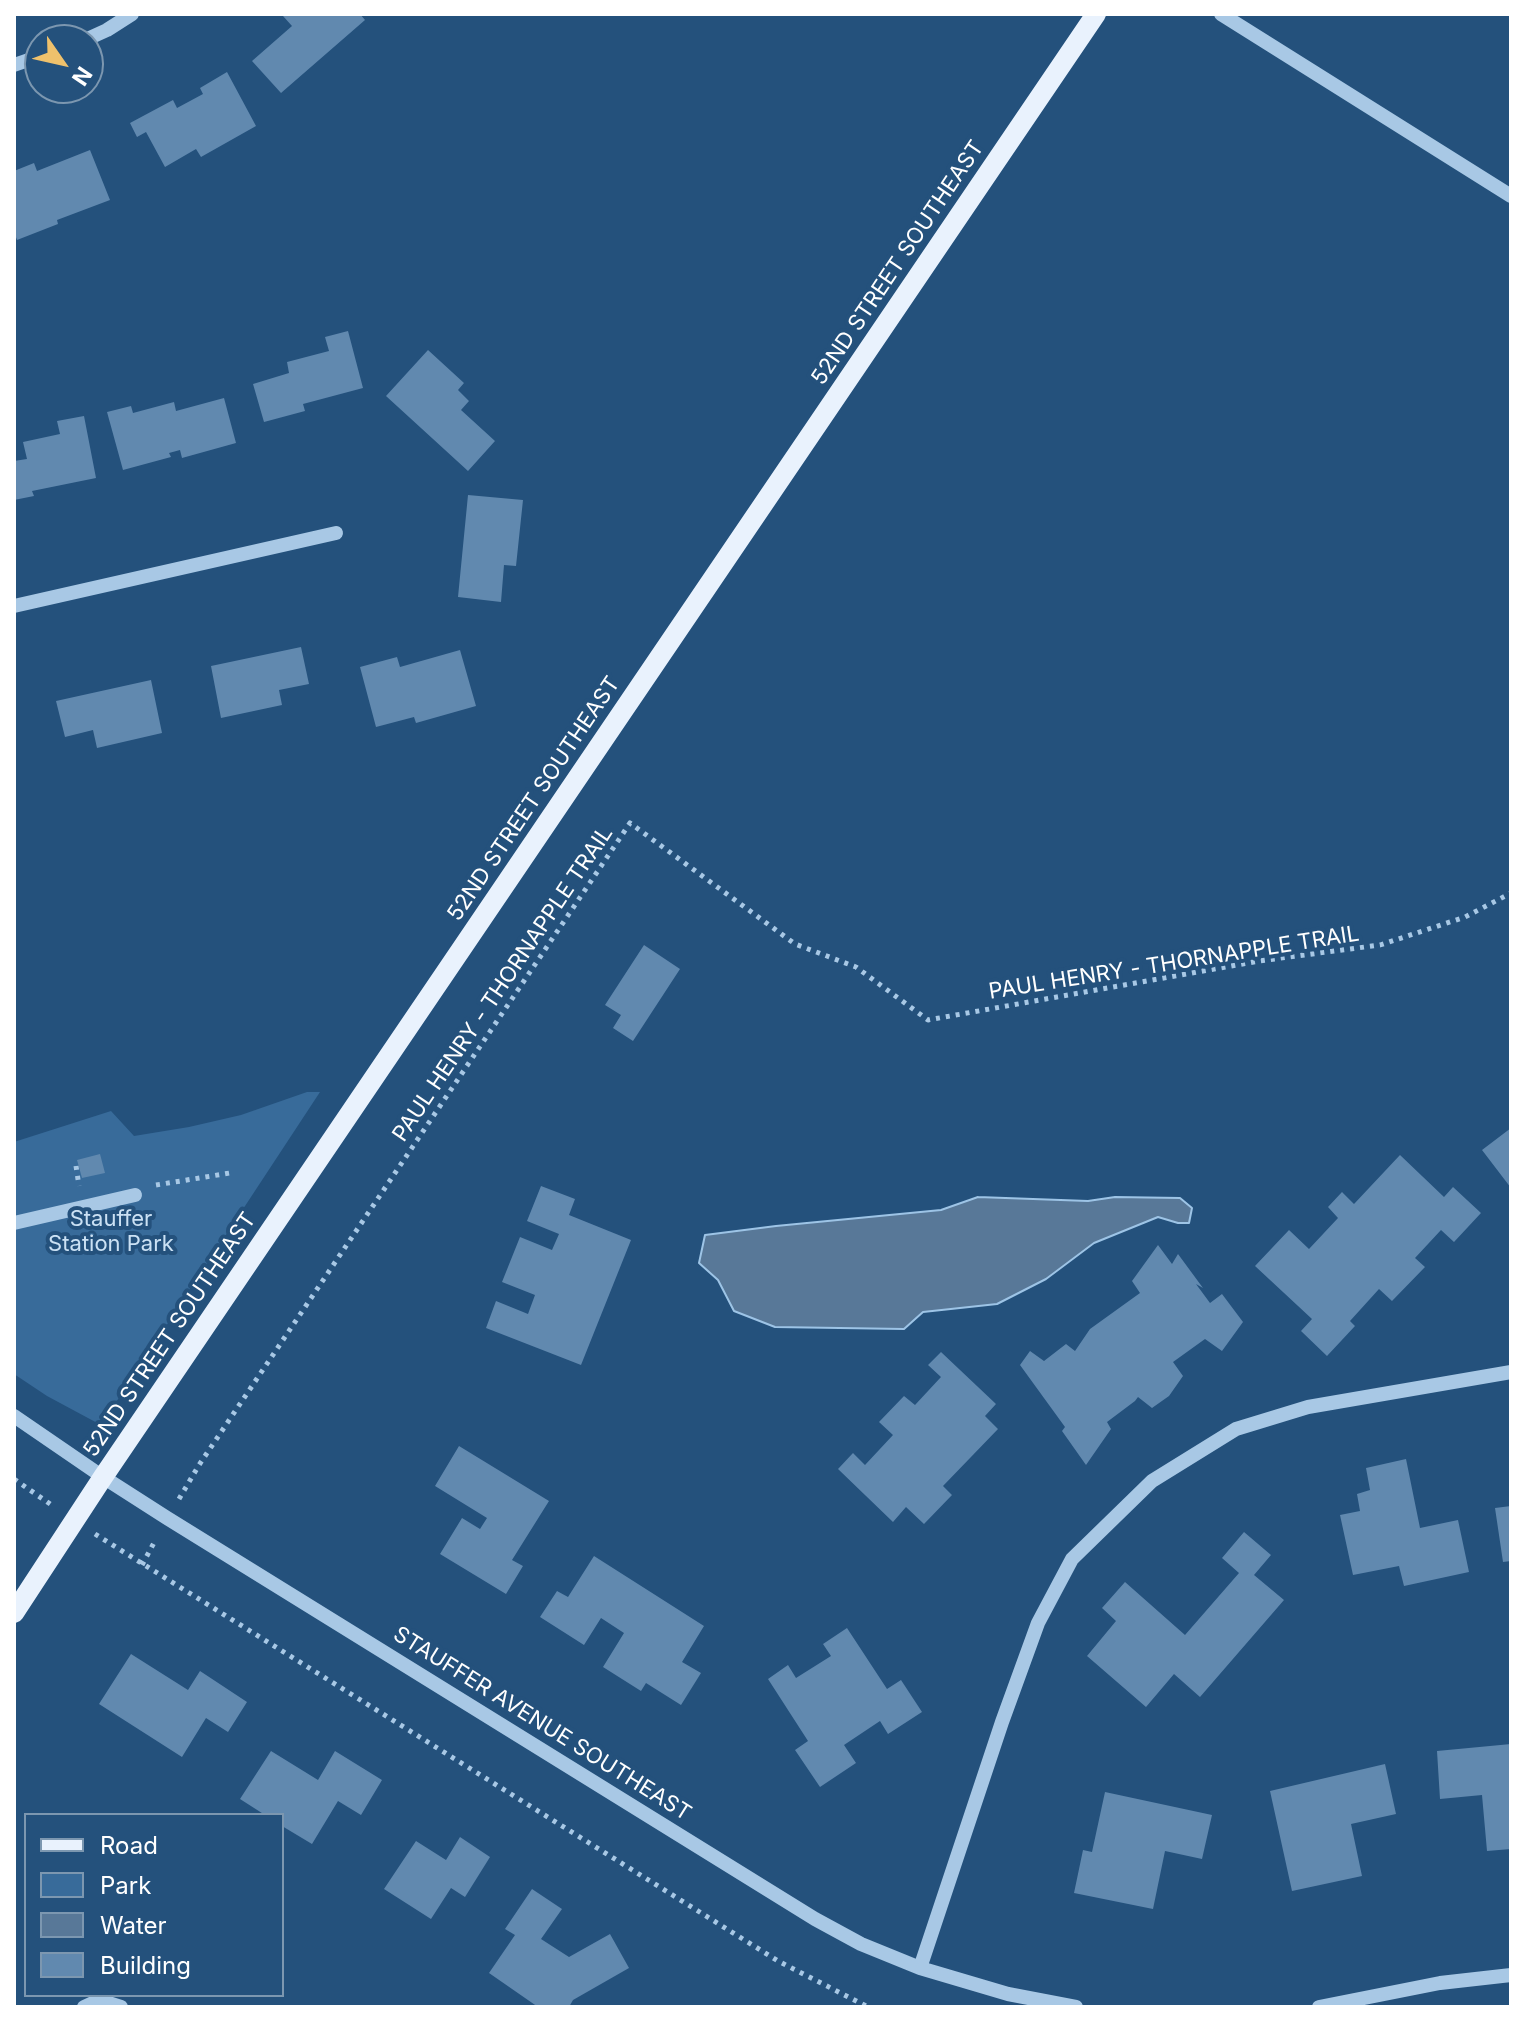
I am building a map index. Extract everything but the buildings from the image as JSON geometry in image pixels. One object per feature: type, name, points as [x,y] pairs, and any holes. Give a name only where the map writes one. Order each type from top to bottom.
[{"type":"main road","name":"52ND STREET SOUTHEAST","points":[[14,1613],[103,1477],[1096,14]]},
{"type":"street","points":[[104,31],[132,14]]},
{"type":"street","points":[[1221,14],[1511,196]]},
{"type":"street","points":[[14,606],[336,533]]},
{"type":"street","points":[[14,1223],[135,1195]]},
{"type":"street","points":[[920,1968],[1038,1623],[1072,1559],[1152,1481],[1236,1429],[1308,1407],[1511,1372]]},
{"type":"street","name":"STAUFFER AVENUE SOUTHEAST","points":[[14,1416],[167,1518],[766,1890],[861,1944],[920,1968],[1008,1994],[1076,2007]]},
{"type":"street","points":[[1319,2007],[1440,1983],[1511,1975]]},
{"type":"street","points":[[84,2007],[99,2000],[121,2007]]},
{"type":"path","name":"PAUL HENRY - THORNAPPLE TRAIL","points":[[868,2007],[778,1961],[142,1565],[167,1518],[225,1426],[630,823],[795,944],[856,967],[928,1020],[1259,961],[1380,945],[1465,917],[1511,893]]},
{"type":"path","points":[[135,1195],[144,1187],[230,1173]]},
{"type":"green space","name":"Stauffer Station Park","points":[[307,1092],[320,1092],[101,1425],[14,1374],[14,1142],[111,1111],[134,1136],[189,1127],[241,1115]]},
{"type":"water","points":[[978,1197],[1088,1201],[1115,1197],[1180,1198],[1192,1208],[1189,1223],[1158,1217],[1094,1243],[1046,1279],[997,1304],[923,1312],[904,1329],[775,1327],[734,1311],[718,1280],[699,1263],[705,1235],[941,1210]]}]
